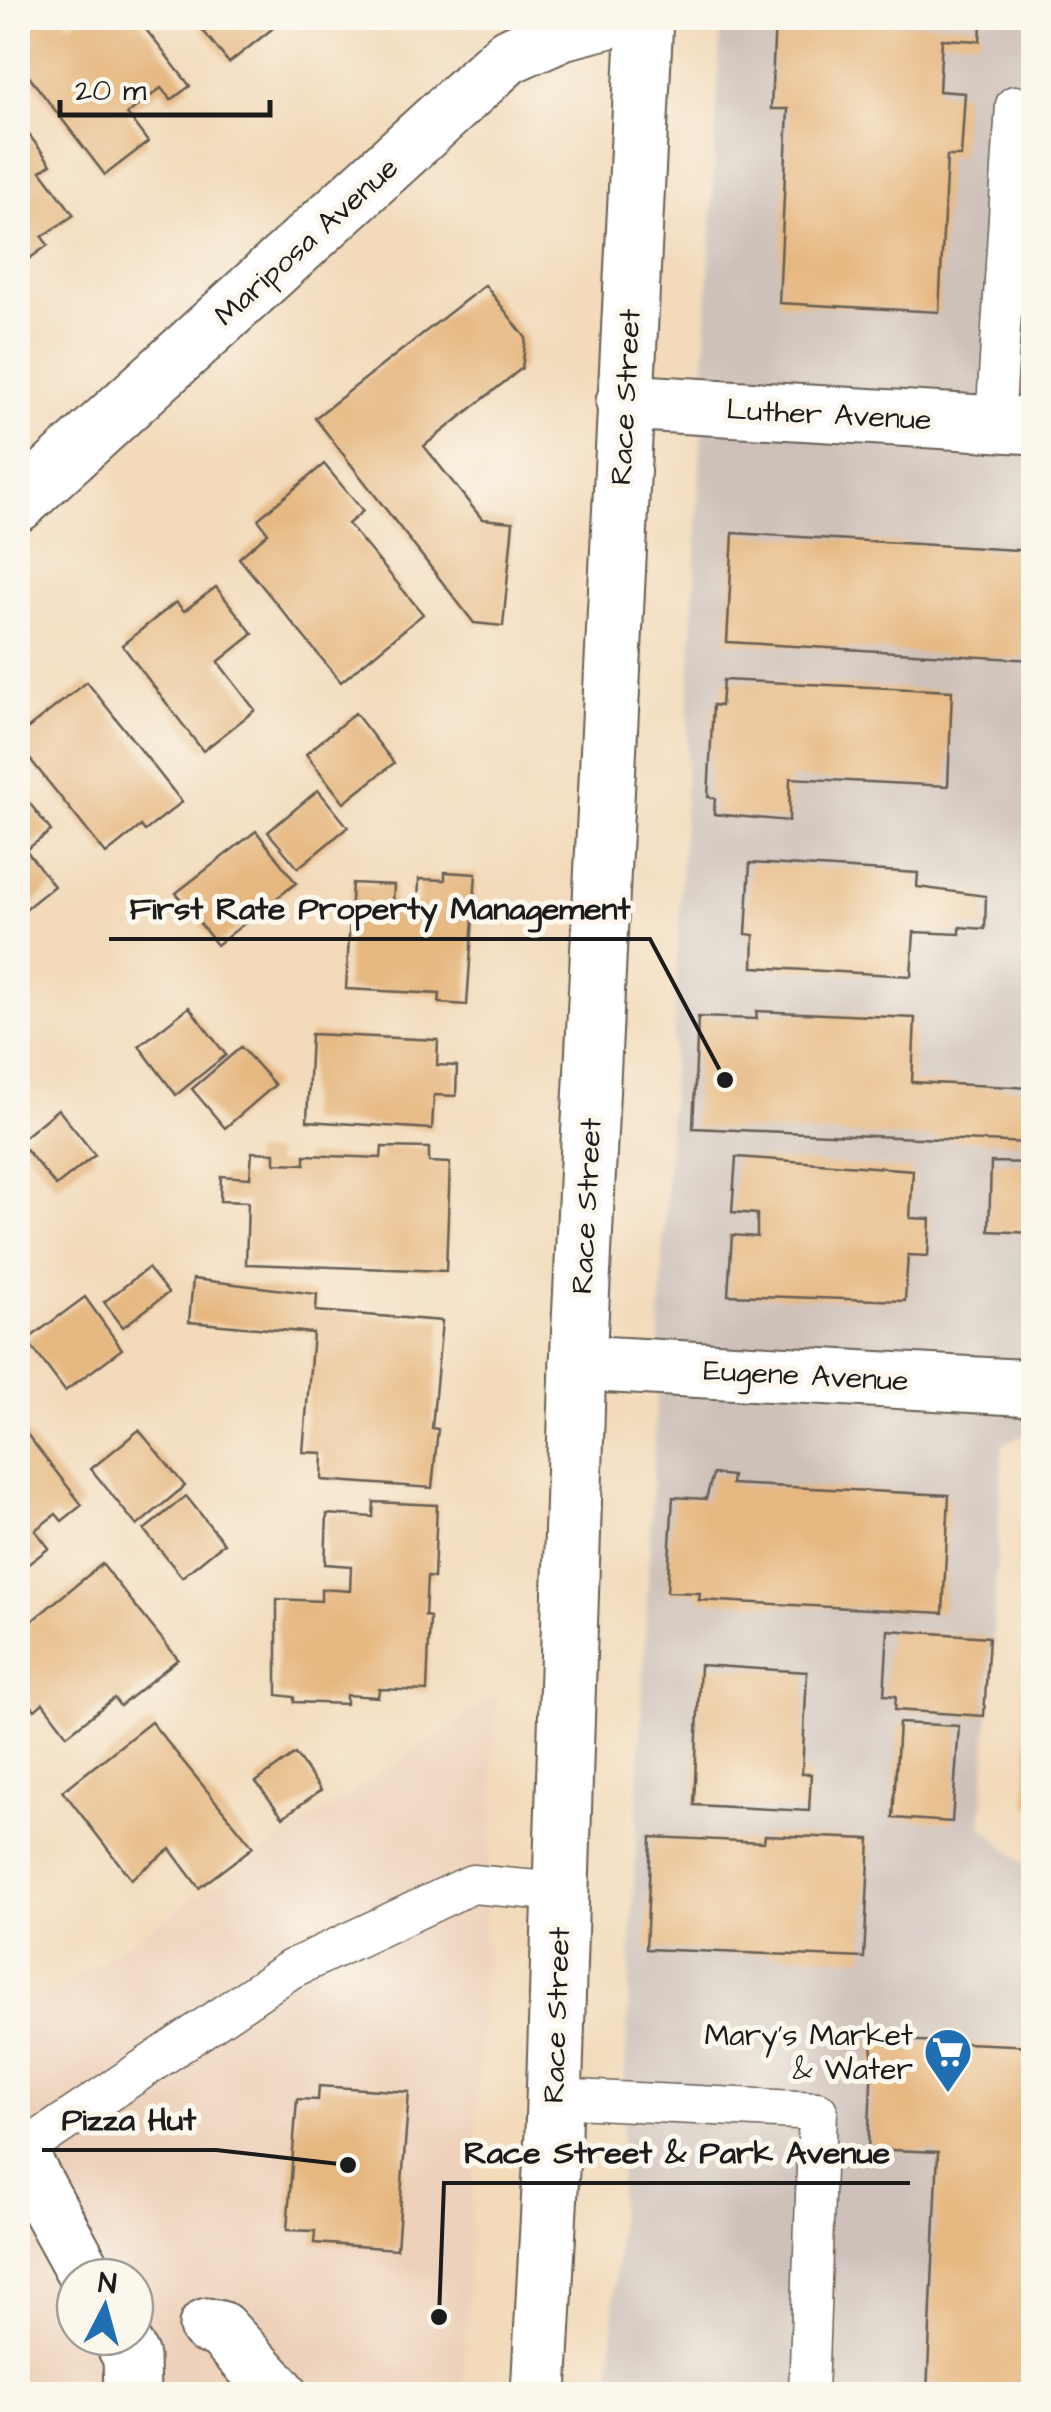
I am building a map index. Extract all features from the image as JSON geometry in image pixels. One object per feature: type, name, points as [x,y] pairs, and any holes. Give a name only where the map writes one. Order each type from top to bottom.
[{"type":"main road","name":"Mariposa Avenue","points":[[18,504],[508,56],[562,32],[618,18]]},
{"type":"main road","name":"Race Street","points":[[538,2394],[554,2098],[578,1363],[645,18]]},
{"type":"main road","name":"Luther Avenue","points":[[624,402],[1014,425]]},
{"type":"main road","name":"Eugene Avenue","points":[[578,1363],[1034,1388]]},
{"type":"main road","points":[[18,2152],[76,2257]]},
{"type":"main road","points":[[208,2326],[220,2328],[280,2394]]},
{"type":"main road","points":[[131,2357],[132,2394]]},
{"type":"lane","points":[[1014,425],[1007,268],[1015,105]]},
{"type":"lane","points":[[18,2152],[291,1968],[472,1884],[560,1892]]},
{"type":"lane","points":[[554,2098],[818,2112],[808,2394]]},
{"type":"shaded area","points":[[721,18],[1033,18],[1034,1431],[1003,1444],[982,1825],[1033,1873],[1033,2394],[610,2394]]},
{"type":"shaded area","points":[[497,1695],[463,2394],[18,2394],[18,2005],[58,1990]]},
{"type":"building","points":[[18,18],[65,18],[70,24],[79,18],[137,18],[190,86],[171,100],[161,88],[127,114],[148,142],[105,175],[18,62]]},
{"type":"building","points":[[193,18],[269,18],[265,20],[272,29],[229,63]]},
{"type":"building","points":[[775,18],[981,25],[980,41],[942,39],[939,91],[965,93],[961,156],[947,156],[939,312],[779,303],[788,109],[771,109]]},
{"type":"building","points":[[18,120],[51,164],[41,171],[74,215],[42,237],[48,245],[18,267]]},
{"type":"building","points":[[485,285],[526,338],[522,368],[424,446],[482,519],[513,522],[503,626],[474,623],[315,418]]},
{"type":"building","points":[[324,464],[363,511],[348,524],[423,614],[341,682],[239,558],[268,533],[258,519]]},
{"type":"building","points":[[733,533],[1034,551],[1034,660],[727,642]]},
{"type":"building","points":[[216,587],[253,634],[218,662],[255,710],[203,751],[122,645],[176,602],[184,611]]},
{"type":"building","points":[[723,680],[952,691],[948,786],[790,778],[789,821],[714,814],[715,798],[708,797],[713,705],[721,706]]},
{"type":"building","points":[[87,682],[182,802],[145,831],[141,826],[106,854],[18,744],[18,736]]},
{"type":"building","points":[[355,713],[394,763],[344,803],[306,754]]},
{"type":"building","points":[[18,788],[51,831],[26,850],[54,886],[18,915]]},
{"type":"building","points":[[318,790],[348,827],[298,868],[268,832]]},
{"type":"building","points":[[256,831],[296,883],[217,945],[176,893]]},
{"type":"building","points":[[750,863],[918,873],[917,887],[986,896],[985,929],[960,927],[960,934],[914,932],[911,976],[753,967],[754,935],[746,934]]},
{"type":"building","points":[[445,872],[476,874],[467,1005],[439,1003],[440,994],[346,989],[352,883],[394,885],[393,903],[418,904],[419,879],[445,880]]},
{"type":"building","points":[[189,1007],[226,1055],[176,1095],[139,1046]]},
{"type":"building","points":[[756,1011],[915,1018],[912,1082],[1032,1088],[1028,1143],[693,1128],[698,1017],[757,1019]]},
{"type":"building","points":[[311,1034],[438,1040],[437,1065],[457,1066],[456,1096],[434,1095],[432,1129],[307,1121]]},
{"type":"building","points":[[241,1047],[275,1085],[225,1128],[192,1089]]},
{"type":"building","points":[[58,1109],[95,1155],[56,1186],[19,1141]]},
{"type":"building","points":[[382,1147],[429,1148],[429,1162],[450,1163],[446,1271],[246,1264],[248,1202],[220,1201],[221,1176],[250,1178],[252,1152],[275,1153],[275,1163],[305,1164],[305,1155],[381,1158]]},
{"type":"building","points":[[736,1157],[913,1170],[910,1218],[930,1219],[928,1256],[908,1255],[905,1301],[728,1295],[732,1235],[757,1237],[757,1214],[732,1212]]},
{"type":"building","points":[[991,1162],[1034,1163],[1034,1233],[989,1231]]},
{"type":"building","points":[[148,1268],[168,1293],[123,1327],[104,1302]]},
{"type":"building","points":[[193,1279],[317,1294],[316,1311],[442,1321],[432,1428],[438,1429],[432,1488],[322,1480],[323,1453],[303,1452],[313,1333],[189,1322]]},
{"type":"building","points":[[85,1297],[122,1349],[65,1391],[27,1340]]},
{"type":"building","points":[[139,1430],[185,1486],[137,1526],[91,1469]]},
{"type":"building","points":[[26,1433],[82,1505],[62,1521],[56,1514],[35,1530],[49,1548],[18,1572],[18,1441]]},
{"type":"building","points":[[713,1474],[732,1476],[731,1484],[949,1495],[943,1613],[699,1600],[700,1593],[667,1592],[673,1497],[706,1499]]},
{"type":"building","points":[[186,1496],[224,1543],[182,1577],[144,1530]]},
{"type":"building","points":[[374,1502],[437,1505],[434,1578],[427,1577],[427,1691],[379,1689],[378,1697],[346,1695],[346,1704],[294,1702],[294,1697],[277,1695],[277,1599],[321,1601],[321,1589],[350,1591],[351,1566],[325,1564],[327,1514],[373,1517]]},
{"type":"building","points":[[102,1564],[178,1659],[120,1706],[114,1698],[67,1735],[43,1703],[35,1710],[18,1688],[18,1632]]},
{"type":"building","points":[[888,1630],[989,1637],[984,1716],[895,1710],[896,1696],[884,1695]]},
{"type":"building","points":[[1030,1661],[1034,1661],[1034,1806],[1026,1806]]},
{"type":"building","points":[[700,1665],[807,1672],[802,1774],[811,1774],[809,1811],[694,1805]]},
{"type":"building","points":[[151,1722],[253,1847],[199,1888],[170,1849],[131,1879],[63,1791]]},
{"type":"building","points":[[899,1723],[959,1726],[952,1822],[893,1818]]},
{"type":"building","points":[[295,1754],[321,1790],[283,1817],[256,1782]]},
{"type":"building","points":[[765,1835],[870,1839],[864,1958],[646,1949],[651,1837],[764,1842]]},
{"type":"building","points":[[873,2039],[1034,2046],[1034,2394],[927,2394],[938,2152],[868,2149]]},
{"type":"building","points":[[319,2086],[409,2092],[397,2249],[314,2243],[315,2231],[287,2230],[297,2099],[318,2100]]},
{"type":"place","name":"First Rate Property Management","points":[[725,1080]]},
{"type":"place","name":"Mary’s Market & Water","points":[[948,2094]]},
{"type":"place","name":"Pizza Hut","points":[[348,2165]]},
{"type":"place","name":"Race Street & Park Avenue","points":[[439,2317]]}]
